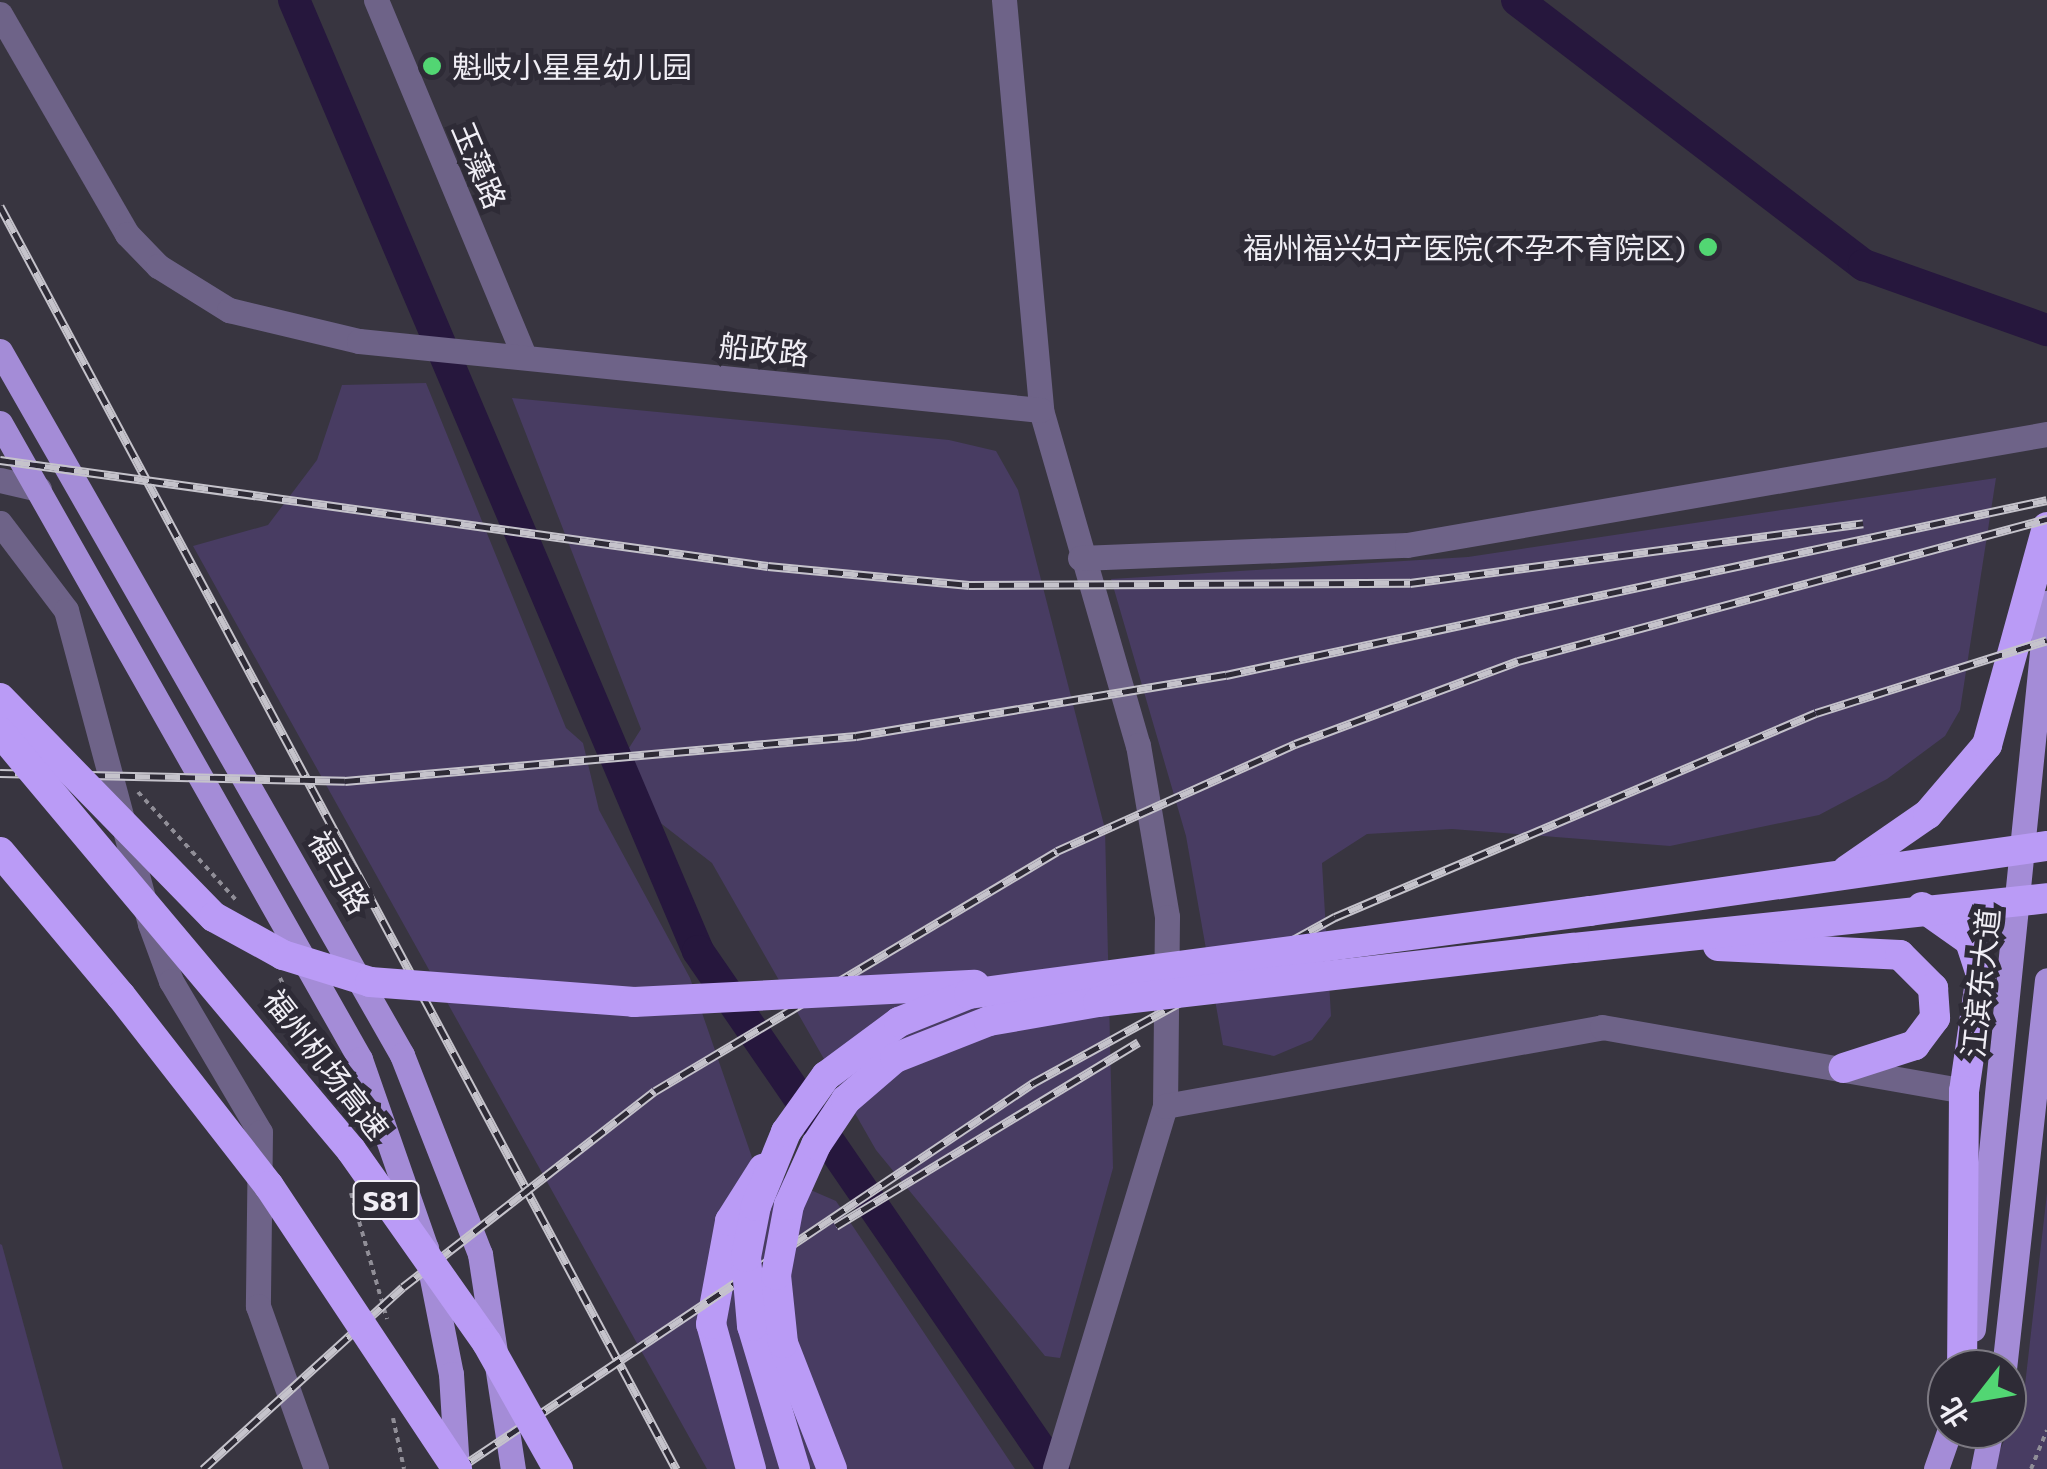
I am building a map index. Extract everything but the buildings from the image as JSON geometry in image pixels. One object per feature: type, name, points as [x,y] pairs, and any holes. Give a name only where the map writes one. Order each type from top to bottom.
[{"type":"highway","points":[[1816,883],[1863,862],[1928,814],[1987,745],[2047,527]]},
{"type":"highway","points":[[0,698],[214,918],[283,955],[370,982],[634,1002],[1028,986]]},
{"type":"highway","name":"福州机场高速","points":[[0,732],[314,1103],[487,1343],[558,1469]]},
{"type":"highway","points":[[751,1469],[723,1386],[712,1308],[730,1221],[826,1076],[899,1022],[969,994],[1816,883],[2037,847]]},
{"type":"highway","points":[[0,852],[258,1171],[370,1330],[457,1469]]},
{"type":"highway","points":[[832,1469],[783,1343],[776,1276],[789,1205],[816,1145],[846,1100],[895,1058],[989,1020],[1098,1002],[1922,907],[2035,899]]},
{"type":"highway","points":[[1922,907],[1970,941],[1981,975],[1964,1090],[1963,1349]]},
{"type":"highway","points":[[1630,942],[1900,955],[1933,988],[1935,1018],[1916,1045],[1844,1068]]},
{"type":"highway","points":[[786,1132],[746,1257],[752,1326],[795,1469]]},
{"type":"highway","points":[[370,1330],[438,1469]]},
{"type":"highway","points":[[487,1343],[580,1469]]},
{"type":"main road","name":"福马路","points":[[0,351],[402,1055],[480,1254],[514,1465]]},
{"type":"main road","points":[[0,423],[295,934],[378,1100],[434,1282],[457,1469]]},
{"type":"main road","name":"江滨东大道","points":[[1966,1349],[2035,899],[2047,603]]},
{"type":"main road","points":[[2006,1349],[2047,980]]},
{"type":"street","name":"玉藻路","points":[[376,0],[524,355]]},
{"type":"street","points":[[1004,0],[1041,410],[1160,848],[1165,1106],[1056,1469]]},
{"type":"street","name":"船政路","points":[[5,23],[117,220],[182,283],[258,321],[408,347],[524,355],[1041,410]]},
{"type":"street","points":[[1080,558],[1408,545],[2047,434]]},
{"type":"street","points":[[0,480],[38,489]]},
{"type":"street","points":[[0,523],[66,610],[161,952],[260,1132],[258,1306],[316,1469]]},
{"type":"street","points":[[1165,1106],[1602,1027],[1964,1090]]},
{"type":"path","points":[[2032,1469],[2047,1430]]},
{"type":"shaded area","points":[[426,383],[566,728],[583,743],[599,810],[690,978],[755,1166],[836,1201],[1015,1469],[707,1469],[193,546],[268,525],[317,460],[342,385]]},
{"type":"shaded area","points":[[512,398],[949,440],[996,451],[1018,490],[1105,829],[1113,1168],[1060,1358],[1045,1356],[876,1150],[712,863],[658,821],[629,748],[641,729]]},
{"type":"shaded area","points":[[1996,478],[1960,710],[1945,736],[1887,779],[1819,815],[1670,846],[1452,829],[1367,834],[1322,863],[1331,1016],[1312,1040],[1274,1056],[1223,1045],[1186,836],[1111,579],[1468,557]]},
{"type":"shaded area","points":[[2047,1193],[2047,1469],[1992,1469],[2001,1449],[2027,1449],[2027,1368]]},
{"type":"shaded area","points":[[2,1245],[63,1469],[0,1469]]},
{"type":"waterway","points":[[294,0],[698,951],[1054,1469]]},
{"type":"waterway","points":[[1517,0],[1864,265],[2047,330]]},
{"type":"railway","points":[[0,206],[676,1469]]},
{"type":"railway","points":[[0,460],[768,566],[969,585],[1410,583],[1863,523]]},
{"type":"railway","points":[[0,773],[345,781],[856,736],[1226,675],[2047,500]]},
{"type":"railway","points":[[203,1469],[403,1287],[655,1091],[1057,851],[1295,744],[1518,661],[2047,519]]},
{"type":"railway","points":[[458,1469],[1033,1083],[1335,917],[1816,713],[2047,640]]},
{"type":"railway","points":[[836,1226],[1139,1042]]},
{"type":"place","name":"魁岐小星星幼儿园","points":[[432,66]]},
{"type":"place","name":"福州福兴妇产医院(不孕不育院区)","points":[[1708,247]]}]
